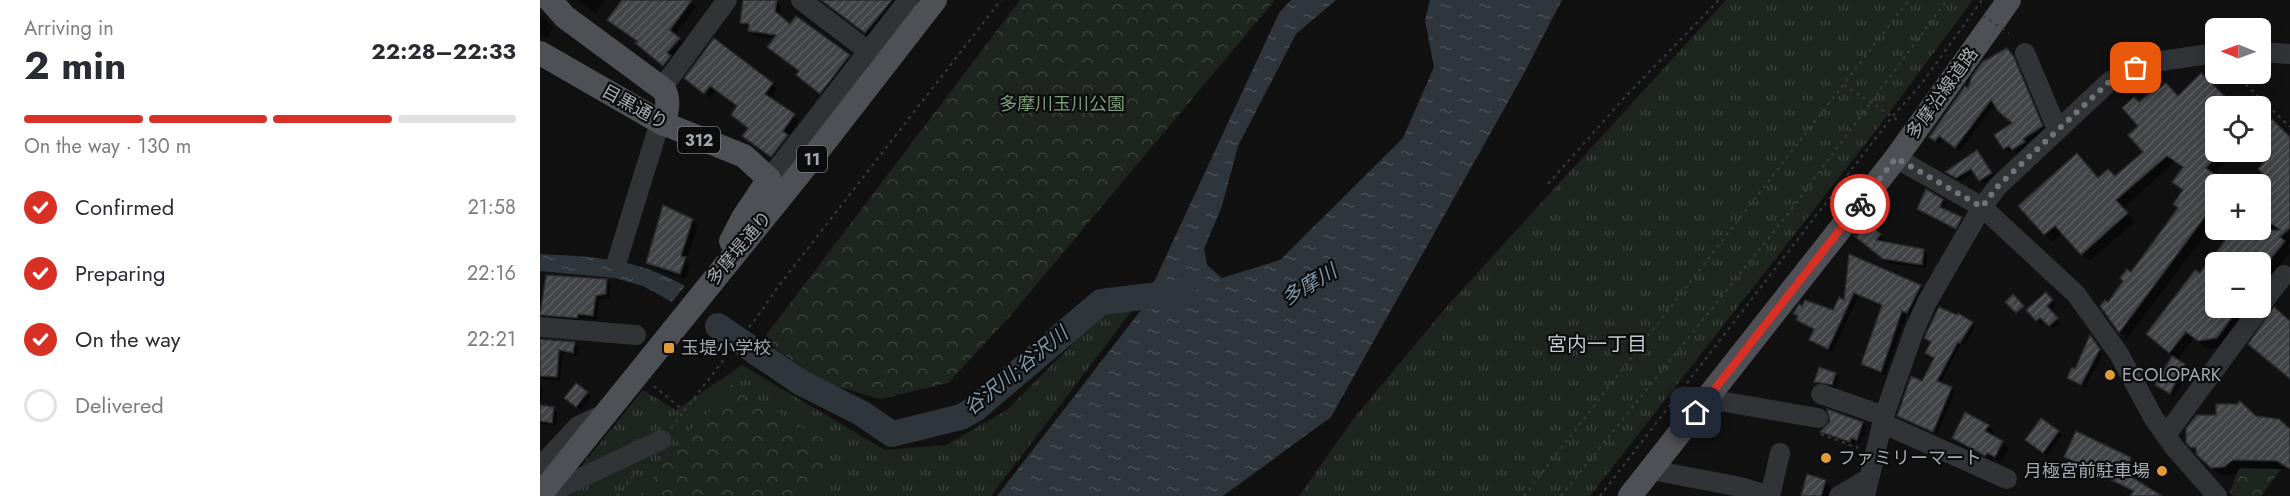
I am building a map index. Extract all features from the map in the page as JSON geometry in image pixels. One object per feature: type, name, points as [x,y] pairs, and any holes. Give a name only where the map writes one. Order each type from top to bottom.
[{"type":"main road","points":[[550,0],[565,17],[662,88]]},
{"type":"main road","name":"多摩堤通り","points":[[541,495],[820,148],[935,0]]},
{"type":"main road","name":"多摩沿線道路","points":[[1630,496],[1896,158],[2009,0]]},
{"type":"main road","name":"目黒通り","points":[[540,53],[661,123],[744,156],[769,179]]},
{"type":"main road","name":"312","points":[[661,123],[667,114],[667,94],[662,88]]},
{"type":"main road","points":[[724,266],[732,236],[769,179]]},
{"type":"street","points":[[662,88],[728,0]]},
{"type":"street","points":[[801,0],[868,51]]},
{"type":"street","points":[[769,179],[908,0]]},
{"type":"street","points":[[2025,52],[2057,129]]},
{"type":"street","points":[[2271,53],[2290,54]]},
{"type":"street","points":[[1839,496],[1867,487],[1883,420],[1923,310],[1982,207],[1998,186],[2109,82],[2136,68],[2154,62],[2205,54]]},
{"type":"street","points":[[617,261],[661,123]]},
{"type":"street","points":[[1896,158],[1982,207],[2076,294],[2119,354],[2153,417],[2217,496]]},
{"type":"street","points":[[2271,292],[2284,274]]},
{"type":"street","points":[[2166,435],[2252,318]]},
{"type":"street","points":[[540,327],[636,335]]},
{"type":"street","points":[[1821,394],[1883,420],[2007,478]]},
{"type":"street","points":[[1708,399],[1818,418]]},
{"type":"street","points":[[540,467],[578,426],[604,414]]},
{"type":"street","points":[[541,495],[661,440]]},
{"type":"street","points":[[1651,470],[1706,479],[1769,496],[1780,453]]},
{"type":"path","points":[[717,370],[777,288],[1001,0]]},
{"type":"path","points":[[1548,184],[1624,98],[1719,0]]},
{"type":"path","points":[[1524,496],[1909,0]]},
{"type":"path","points":[[1561,496],[1788,214],[1947,0]]},
{"type":"path","points":[[1600,496],[1892,117],[1918,87],[1982,0]]},
{"type":"path","points":[[1983,16],[2009,33]]},
{"type":"path","points":[[1844,84],[1892,117]]},
{"type":"path","points":[[2245,84],[2290,127]]},
{"type":"path","points":[[670,399],[684,411]]},
{"type":"path","points":[[1818,418],[1816,432],[1875,454]]},
{"type":"green space","name":"多摩川玉川公園","points":[[1020,0],[1275,0],[1011,315],[948,383],[880,399],[822,382],[763,339]]},
{"type":"green space","points":[[1726,0],[1973,0],[1880,125],[1590,496],[1299,496],[1354,418],[1449,304]]},
{"type":"green space","points":[[1130,304],[1134,308],[991,496],[557,496],[643,390],[676,410],[742,365],[885,450],[946,445],[1007,410],[1103,313]]},
{"type":"green space","points":[[728,383],[826,441],[829,468],[804,496],[639,496],[689,431],[713,408]]},
{"type":"green space","points":[[2239,468],[2281,469],[2261,496],[2234,496],[2230,492]]},
{"type":"water","name":"多摩川","points":[[1291,0],[1336,0],[1296,34],[1238,146],[1222,206],[1204,249],[1207,265],[1222,278],[1280,260],[1403,138],[1434,67],[1425,20],[1430,0],[1562,0],[1522,77],[1331,417],[1223,496],[997,496],[1141,310],[1279,13]]},
{"type":"water","points":[[540,254],[597,258],[632,264],[685,286],[672,302],[643,286],[615,278],[540,271]]},
{"type":"building","points":[[622,0],[692,0],[670,30],[680,38],[667,53],[671,56],[663,66],[635,43],[637,41],[607,20]]},
{"type":"building","points":[[743,0],[777,0],[775,11],[790,24],[796,16],[850,55],[820,94],[796,75],[799,71],[767,47],[776,35],[748,31],[749,24],[740,23]]},
{"type":"building","points":[[821,0],[892,0],[865,33]]},
{"type":"building","points":[[714,38],[773,83],[765,94],[795,114],[783,131],[788,135],[771,157],[742,136],[748,128],[731,115],[737,106],[710,86],[704,94],[684,78]]},
{"type":"building","points":[[2007,48],[2014,57],[2043,126],[2023,139],[2025,142],[2012,150],[2009,146],[2003,149],[1994,135],[2012,123],[1998,111],[1991,100],[1955,148],[1939,136],[1935,141],[1929,137],[1965,86],[1968,88],[1972,76],[1982,62]]},
{"type":"building","points":[[2201,73],[2205,77],[2205,84],[2212,84],[2225,96],[2205,96],[2205,162],[2211,162],[2206,168],[2214,174],[2205,174],[2205,217],[2119,333],[2100,306],[2105,300],[2108,302],[2123,281],[2120,278],[2127,269],[2131,272],[2178,208],[2173,204],[2183,190],[2172,182],[2183,167],[2167,156],[2116,200],[2128,213],[2081,255],[2055,226],[2044,235],[2018,206],[2077,153],[2098,178],[2108,169],[2115,176],[2143,152],[2128,135],[2138,126],[2122,108],[2134,97],[2139,102],[2158,86],[2160,88],[2166,83],[2178,96]]},
{"type":"building","points":[[2271,120],[2290,137],[2290,228],[2280,237],[2285,241],[2271,258],[2271,252],[2216,252],[2225,240],[2271,240],[2271,230],[2280,230],[2271,223],[2271,174],[2264,174],[2258,169],[2264,162],[2271,162]]},
{"type":"building","points":[[1977,150],[1992,173],[1979,181],[1971,169],[1956,178],[1945,172]]},
{"type":"building","points":[[1926,189],[1943,199],[1940,207],[1962,217],[1956,229],[1917,209]]},
{"type":"building","points":[[663,205],[693,219],[681,256],[686,257],[680,274],[646,263]]},
{"type":"building","points":[[1865,221],[1881,234],[1876,240],[1924,249],[1922,265],[1883,259],[1853,235],[1857,236],[1859,233],[1857,231]]},
{"type":"building","points":[[1849,254],[1921,285],[1907,313],[1902,311],[1881,372],[1861,364],[1882,305],[1854,293],[1828,349],[1809,340],[1814,329],[1796,320],[1798,316],[1793,314],[1799,304],[1802,306],[1805,300],[1833,310],[1839,297],[1844,300]]},
{"type":"building","points":[[2205,266],[2205,318],[2232,318],[2217,338],[2198,341],[2186,332],[2169,353],[2146,334],[2195,270],[2200,273]]},
{"type":"building","points":[[546,275],[607,279],[606,294],[596,296],[593,316],[578,314],[577,318],[540,315]]},
{"type":"building","points":[[2046,292],[2053,300],[2047,306],[2058,318],[2049,326],[2040,318],[2036,321],[2026,310]]},
{"type":"building","points":[[2013,294],[2024,306],[2016,313],[2005,302]]},
{"type":"building","points":[[1939,307],[1957,315],[1958,313],[1973,322],[1960,343],[1958,342],[1937,381],[1952,387],[1933,432],[1897,416],[1911,376],[1922,381],[1934,358],[1925,353],[1931,342],[1924,338]]},
{"type":"building","points":[[2274,307],[2290,321],[2290,379],[2248,344],[2266,318],[2271,318]]},
{"type":"building","points":[[2090,335],[2100,349],[2081,385],[2067,378],[2072,367],[2075,369]]},
{"type":"building","points":[[540,339],[575,342],[573,353],[559,350],[557,377],[540,376]]},
{"type":"building","points":[[2172,356],[2185,364],[2170,394],[2155,385]]},
{"type":"building","points":[[1819,367],[1836,373],[1832,385],[1814,382]]},
{"type":"building","points":[[576,383],[588,392],[576,407],[564,398]]},
{"type":"building","points":[[2240,401],[2256,416],[2279,419],[2290,429],[2290,469],[2277,461],[2233,460],[2224,467],[2211,468],[2196,454],[2196,448],[2186,443],[2186,428],[2197,415],[2216,415],[2216,404],[2237,404]]},
{"type":"building","points":[[540,405],[554,407],[552,423],[540,421]]},
{"type":"building","points":[[1827,409],[1863,422],[1857,440],[1851,438],[1850,442],[1820,432],[1830,421]]},
{"type":"building","points":[[1965,412],[1989,425],[1985,431],[2003,441],[1995,457],[1987,453],[1985,456],[1952,438]]},
{"type":"building","points":[[2041,418],[2059,431],[2043,453],[2025,440]]},
{"type":"building","points":[[2076,431],[2130,457],[2125,473],[2162,496],[2130,496],[2134,491],[2064,457]]},
{"type":"building","points":[[1807,474],[1826,480],[1821,496],[1801,496]]},
{"type":"waterway","name":"谷沢川;谷沢川","points":[[718,326],[800,382],[861,413],[892,434],[961,417],[975,409],[1101,302],[1183,292]]},
{"type":"way so far","points":[[1860,204],[1896,158],[1982,207],[1998,186],[2109,82],[2136,68]]},
{"type":"place","name":"玉堤小学校","points":[[669,348]]},
{"type":"place","name":"ECOLOPARK","points":[[2110,375]]},
{"type":"place","name":"ファミリーマート","points":[[1826,458]]},
{"type":"place","name":"月極宮前駐車場","points":[[2162,471]]},
{"type":"district","name":"宮内一丁目","points":[[1597,344]]},
{"type":"route","points":[[1696,413],[1860,204]]}]
